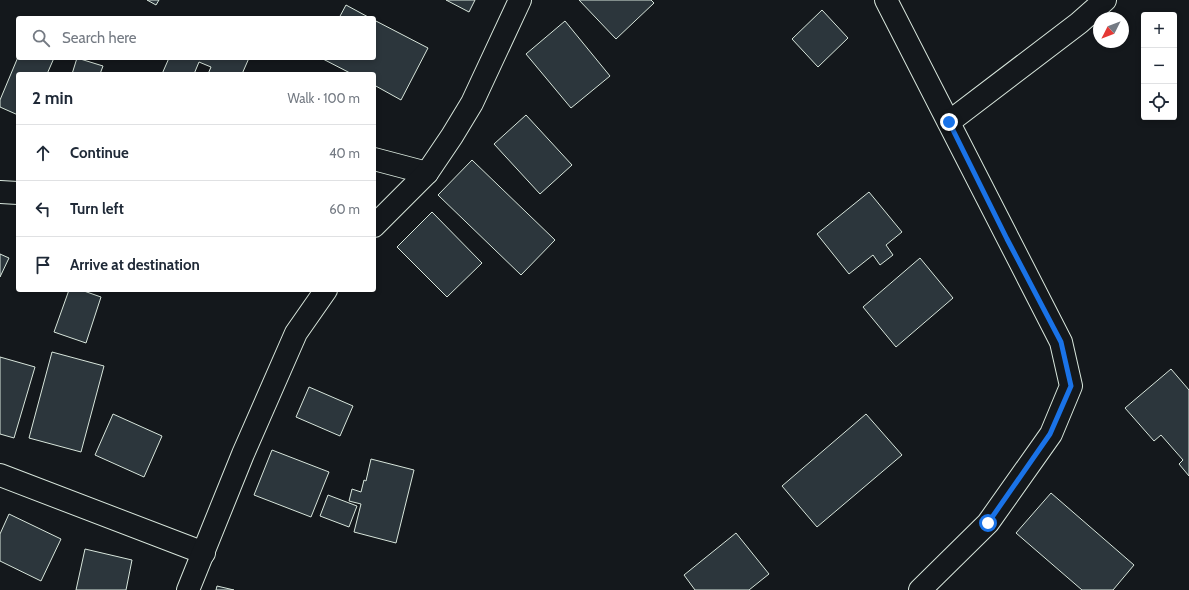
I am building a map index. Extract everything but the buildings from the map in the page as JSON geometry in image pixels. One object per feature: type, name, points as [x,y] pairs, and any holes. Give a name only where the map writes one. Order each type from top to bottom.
[{"type":"street","points":[[376,224],[427,173],[452,136],[472,103],[520,0]]},
{"type":"street","points":[[886,0],[1061,342],[1071,386],[1050,434],[988,523],[920,590]]},
{"type":"street","points":[[949,122],[1079,23],[1105,0]]},
{"type":"street","points":[[376,160],[427,173]]},
{"type":"street","points":[[0,192],[16,193]]},
{"type":"street","points":[[188,590],[243,454],[296,333],[325,292]]},
{"type":"street","points":[[0,475],[204,553]]},
{"type":"route","points":[[949,122],[1007,239],[1061,342],[1071,386],[1050,434],[988,523]]}]
